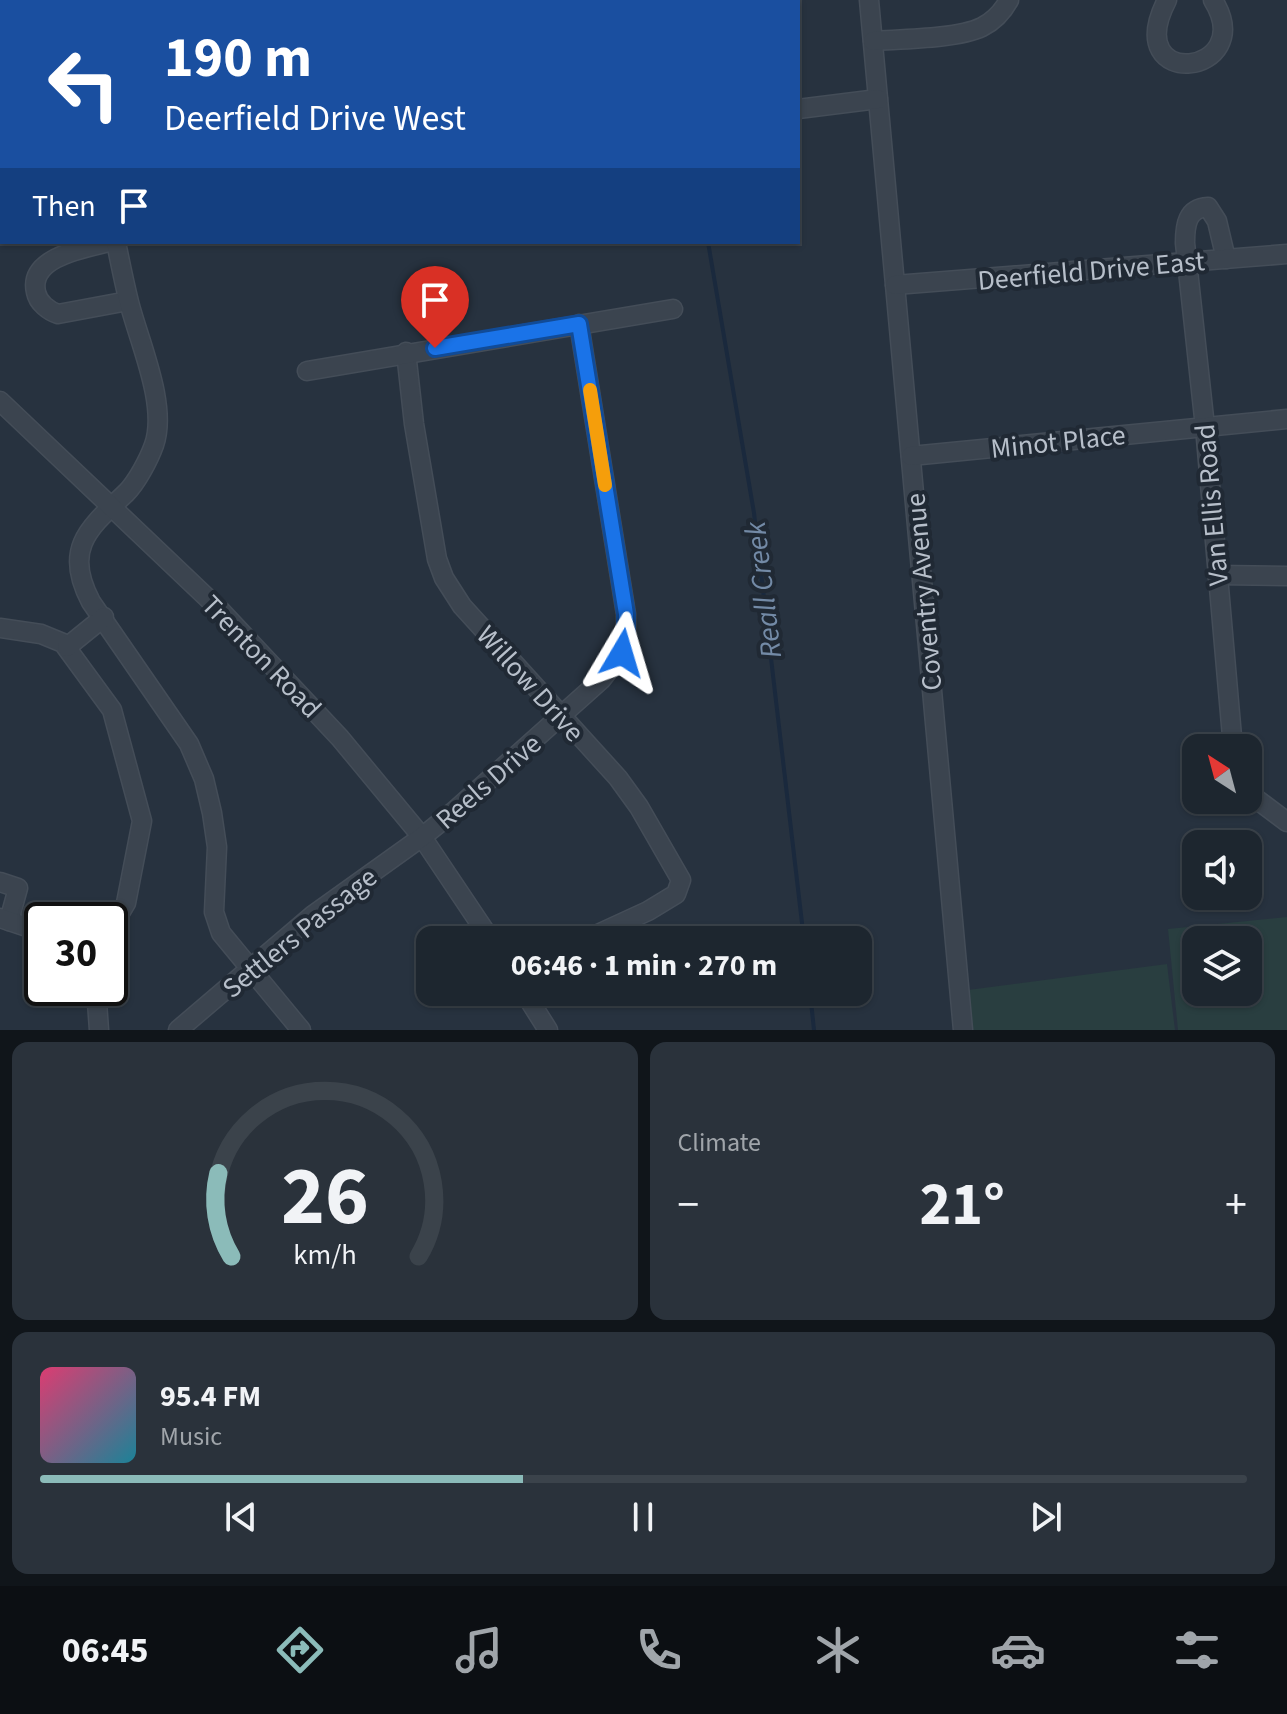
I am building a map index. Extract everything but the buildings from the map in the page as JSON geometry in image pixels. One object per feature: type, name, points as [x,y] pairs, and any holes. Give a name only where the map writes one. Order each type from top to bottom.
[{"type":"street","name":"Coventry Avenue","points":[[869,0],[963,1030]]},
{"type":"street","points":[[873,41],[966,32],[983,27],[1002,12],[1009,0]]},
{"type":"street","points":[[1167,0],[1154,32],[1158,45],[1169,58],[1191,64],[1200,62],[1217,48],[1222,39],[1223,23],[1213,0]]},
{"type":"street","points":[[800,109],[878,99]]},
{"type":"street","name":"Van Ellis Road","points":[[1226,259],[1214,214],[1208,207],[1202,207],[1189,216],[1185,226],[1232,734]]},
{"type":"street","points":[[102,244],[51,261],[37,274],[35,290],[38,298],[50,311],[58,314],[128,301]]},
{"type":"street","points":[[116,244],[128,301],[156,401],[158,425],[154,447],[128,491],[89,528],[79,554],[86,593],[189,744],[204,779],[217,847],[214,912],[221,933],[301,1030]]},
{"type":"street","name":"Deerfield Drive East","points":[[895,285],[1287,254]]},
{"type":"street","points":[[307,371],[673,309]]},
{"type":"street","name":"Reels Drive","points":[[422,837],[562,716],[613,668],[622,653],[626,614],[579,324]]},
{"type":"street","name":"Willow Drive","points":[[406,352],[414,424],[437,559],[444,578],[462,606],[625,788],[681,880],[676,894],[615,926]]},
{"type":"street","name":"Trenton Road","points":[[0,401],[220,610],[330,726],[379,781],[422,837],[482,926]]},
{"type":"street","name":"Minot Place","points":[[911,456],[1287,419]]},
{"type":"street","points":[[1217,575],[1287,576]]},
{"type":"street","points":[[67,647],[104,617]]},
{"type":"street","points":[[0,628],[57,639],[67,647],[112,710],[142,821],[126,902]]},
{"type":"street","points":[[1262,803],[1287,822]]},
{"type":"street","name":"Settlers Passage","points":[[178,1030],[313,915],[422,837]]},
{"type":"street","points":[[0,882],[18,888],[4,920],[24,926]]},
{"type":"street","points":[[97,1006],[99,1030]]},
{"type":"street","points":[[533,1006],[548,1030]]},
{"type":"green space","points":[[1287,917],[1287,1030],[1178,1030],[1168,929],[1182,928],[1182,1006],[1262,1006],[1262,926],[1198,926]]},
{"type":"green space","points":[[1167,964],[1175,1030],[972,1030],[968,990]]},
{"type":"waterway","name":"Reall Creek","points":[[708,244],[754,513],[802,926]]},
{"type":"waterway","name":"Reall Creek","points":[[811,1006],[814,1030]]},
{"type":"slow traffic","points":[[590,390],[605,485]]},
{"type":"route","points":[[435,348],[579,324],[626,614],[622,653]]}]
